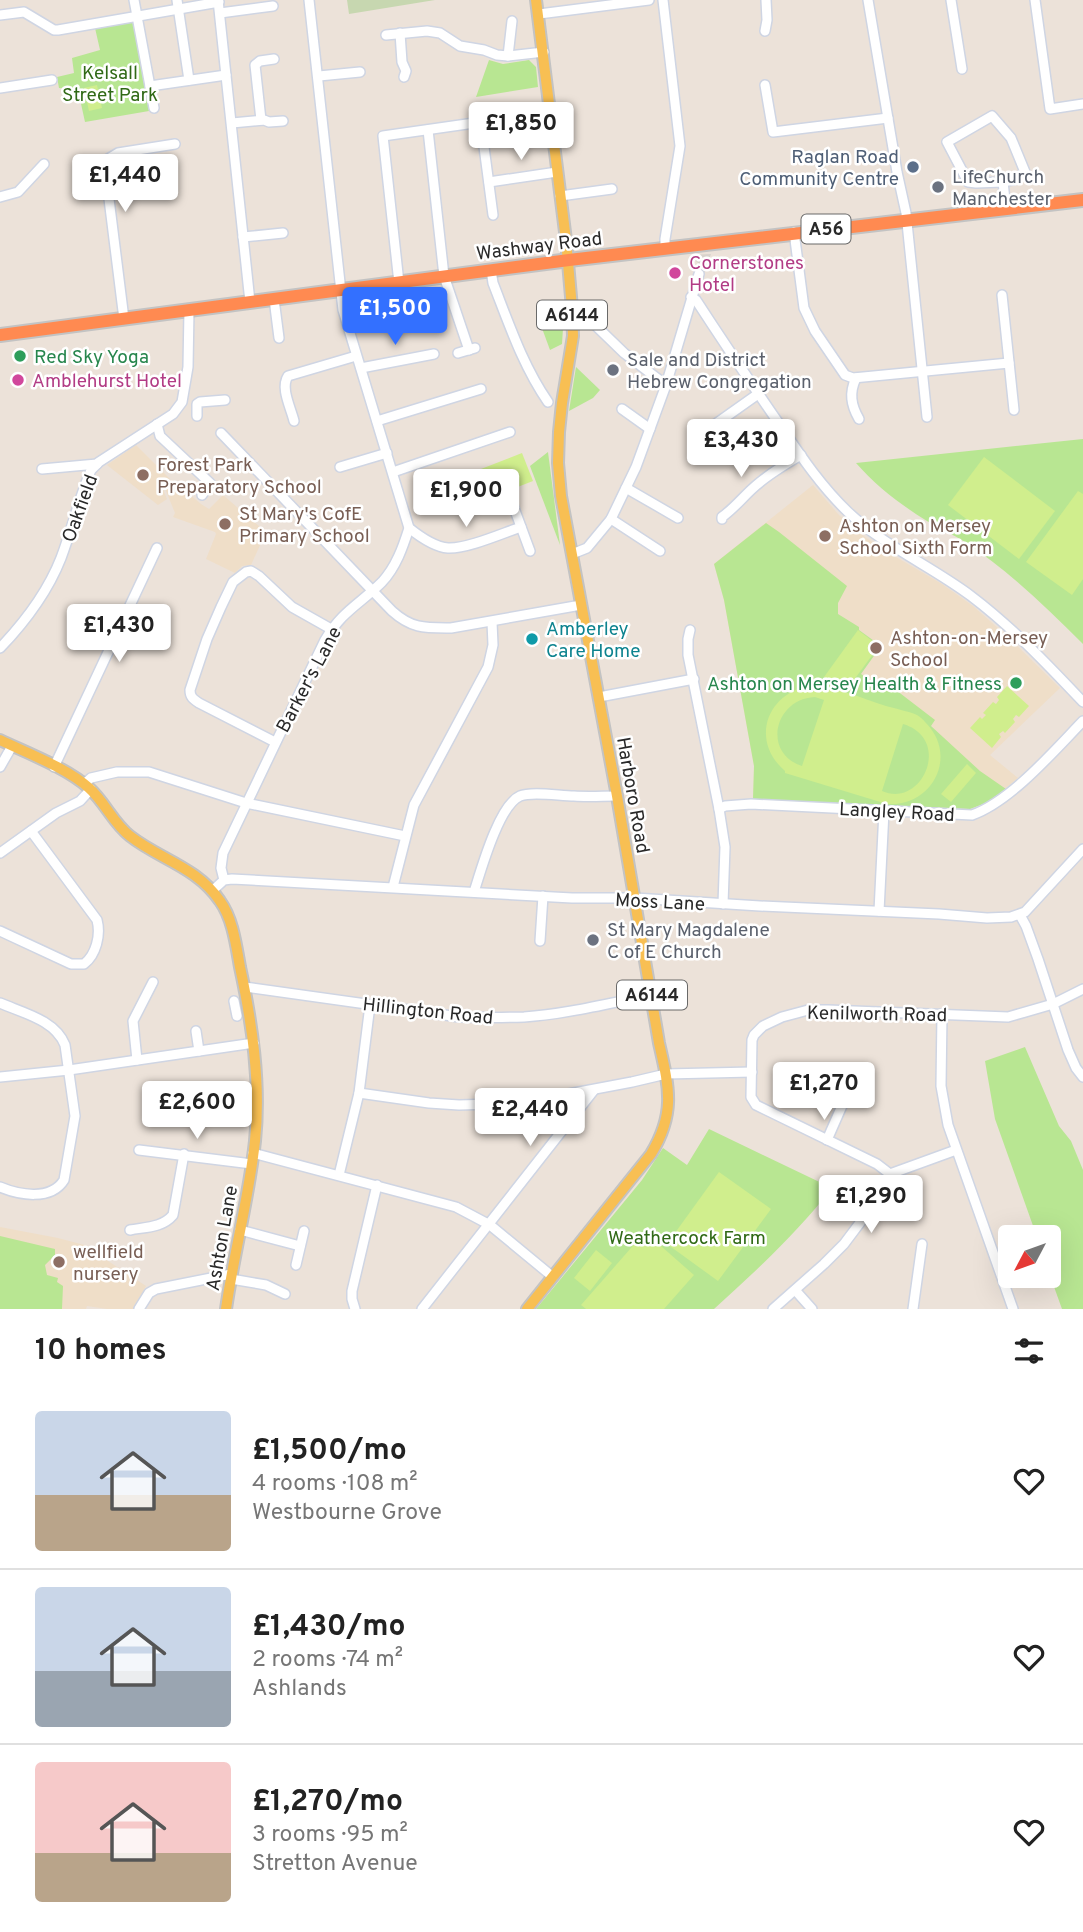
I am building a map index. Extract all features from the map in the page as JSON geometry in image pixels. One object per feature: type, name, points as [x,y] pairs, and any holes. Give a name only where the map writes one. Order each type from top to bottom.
[{"type":"highway","name":"Washway Road","points":[[0,335],[794,232],[1083,203]]},
{"type":"main road","name":"A6144","points":[[536,0],[569,260],[573,336],[560,418],[558,463],[572,554]]},
{"type":"main road","name":"Harboro Road","points":[[527,1309],[638,1172],[658,1142],[668,1113],[666,1074],[572,554]]},
{"type":"main road","name":"Ashton Lane","points":[[0,740],[88,787],[115,822],[132,838],[183,867],[212,891],[220,900],[230,921],[254,1043],[256,1114],[252,1158],[226,1309]]},
{"type":"street","points":[[134,0],[154,108]]},
{"type":"street","points":[[309,0],[345,318],[409,528],[448,548],[522,527]]},
{"type":"street","points":[[539,14],[649,0]]},
{"type":"street","points":[[663,0],[680,154],[665,248]]},
{"type":"street","points":[[765,31],[766,0]]},
{"type":"street","points":[[869,0],[906,220],[927,417]]},
{"type":"street","points":[[951,0],[962,69]]},
{"type":"street","points":[[1035,0],[1050,109],[1083,104]]},
{"type":"street","points":[[0,15],[24,12],[58,30],[137,17],[178,5],[218,1],[250,302]]},
{"type":"street","points":[[178,5],[189,80]]},
{"type":"street","points":[[220,13],[273,6]]},
{"type":"street","points":[[508,56],[513,19]]},
{"type":"street","points":[[386,35],[433,31],[460,46],[497,55],[544,52]]},
{"type":"street","points":[[400,33],[403,66],[407,73]]},
{"type":"street","points":[[261,120],[255,65],[260,61],[274,60]]},
{"type":"street","points":[[319,76],[353,74]]},
{"type":"street","points":[[150,86],[226,75]]},
{"type":"street","points":[[0,88],[52,80]]},
{"type":"street","points":[[765,85],[772,132],[888,118]]},
{"type":"street","points":[[399,283],[383,136],[551,112]]},
{"type":"street","points":[[992,116],[1011,138],[1025,172],[1017,178],[1003,182],[968,182],[947,142],[992,116]]},
{"type":"street","points":[[232,124],[261,120],[284,121]]},
{"type":"street","points":[[428,130],[444,276],[472,349],[458,353]]},
{"type":"street","points":[[124,319],[104,167],[108,159],[118,153],[175,144]]},
{"type":"street","points":[[484,147],[493,215]]},
{"type":"street","points":[[0,197],[18,192],[44,164]]},
{"type":"street","points":[[489,182],[557,172]]},
{"type":"street","points":[[1003,182],[1006,209]]},
{"type":"street","points":[[560,195],[612,188]]},
{"type":"street","points":[[794,232],[802,299],[808,320],[845,375],[856,378],[1009,363]]},
{"type":"street","points":[[243,237],[283,233]]},
{"type":"street","points":[[491,270],[493,283],[524,361],[548,402]]},
{"type":"street","points":[[572,554],[587,548],[611,519],[626,488],[666,385],[699,274]]},
{"type":"street","points":[[1002,295],[1014,410]]},
{"type":"street","points":[[691,297],[696,300],[827,491],[860,524],[970,595],[1001,621],[1083,702]]},
{"type":"street","points":[[274,299],[279,338]]},
{"type":"street","points":[[188,310],[188,367],[182,402],[197,413],[197,404],[200,402],[225,400]]},
{"type":"street","points":[[592,322],[624,353],[666,385]]},
{"type":"street","points":[[360,368],[434,354]]},
{"type":"street","points":[[294,421],[284,387],[285,379],[356,356]]},
{"type":"street","points":[[856,378],[850,389],[859,419]]},
{"type":"street","points":[[377,421],[481,390]]},
{"type":"street","points":[[710,428],[758,394]]},
{"type":"street","name":"Oakfield","points":[[0,648],[22,622],[52,578],[90,474],[97,464],[173,414],[182,402]]},
{"type":"street","points":[[622,409],[650,429]]},
{"type":"street","points":[[157,424],[160,436],[210,483],[202,495]]},
{"type":"street","points":[[393,472],[510,432]]},
{"type":"street","points":[[221,433],[392,611],[412,625],[451,628],[581,605]]},
{"type":"street","points":[[340,467],[387,453]]},
{"type":"street","points":[[722,515],[734,508],[777,468],[801,455]]},
{"type":"street","points":[[42,469],[97,464]]},
{"type":"street","points":[[626,488],[678,519]]},
{"type":"street","points":[[510,497],[530,551]]},
{"type":"street","points":[[611,519],[660,551]]},
{"type":"street","name":"Barker's Lane","points":[[224,880],[221,873],[223,853],[331,629],[391,570],[409,528]]},
{"type":"street","points":[[54,767],[157,548]]},
{"type":"street","points":[[275,742],[199,703],[190,694],[207,639],[229,590],[237,578],[251,572],[259,576],[292,607],[331,629]]},
{"type":"street","points":[[393,887],[414,805],[488,667],[493,645],[492,622]]},
{"type":"street","points":[[690,630],[687,647],[725,847],[723,904]]},
{"type":"street","points":[[599,697],[694,679]]},
{"type":"street","name":"Langley Road","points":[[719,809],[751,804],[972,815],[981,812],[1018,784],[1083,721]]},
{"type":"street","points":[[0,767],[12,746]]},
{"type":"street","points":[[0,853],[56,813],[79,801],[91,778],[132,771],[149,772],[246,803],[405,836]]},
{"type":"street","points":[[474,892],[492,837],[516,798],[527,794],[617,796]]},
{"type":"street","points":[[879,911],[884,811]]},
{"type":"street","points":[[0,931],[71,964],[84,964],[93,955],[99,929],[97,920],[31,831]]},
{"type":"street","points":[[1083,849],[1020,915],[1068,1050],[1083,1077]]},
{"type":"street","points":[[212,891],[224,880]]},
{"type":"street","name":"Moss Lane","points":[[224,880],[572,898],[635,898],[987,918],[1020,915]]},
{"type":"street","points":[[540,941],[542,896]]},
{"type":"street","points":[[137,1060],[133,1021],[153,982]]},
{"type":"street","name":"Hillington Road","points":[[245,987],[459,1017],[525,1017],[652,995]]},
{"type":"street","name":"Kenilworth Road","points":[[752,1072],[751,1046],[754,1035],[770,1022],[796,1013],[808,1010],[837,1010],[1008,1017],[1053,1004],[1083,989]]},
{"type":"street","points":[[0,1003],[47,1023],[58,1032],[65,1045],[75,1116],[62,1184],[51,1192],[40,1194],[0,1187]]},
{"type":"street","points":[[339,1175],[359,1093],[370,1005]]},
{"type":"street","points":[[235,1009],[248,1007]]},
{"type":"street","points":[[942,1014],[941,1086],[948,1125],[1013,1309]]},
{"type":"street","points":[[196,1031],[199,1051]]},
{"type":"street","points":[[0,1077],[69,1070],[254,1043]]},
{"type":"street","points":[[359,1093],[459,1105],[526,1102],[666,1074],[752,1072],[751,1097],[756,1105],[877,1164],[890,1174]]},
{"type":"street","points":[[827,1140],[855,1076]]},
{"type":"street","points":[[422,1309],[594,1090]]},
{"type":"street","points":[[569,1094],[578,1110]]},
{"type":"street","points":[[139,1150],[252,1158],[339,1175],[456,1207],[489,1225],[553,1277]]},
{"type":"street","points":[[773,1309],[824,1264],[858,1227],[890,1174],[956,1150]]},
{"type":"street","points":[[130,1230],[161,1224],[173,1215],[184,1154]]},
{"type":"street","points":[[355,1309],[352,1291],[377,1185]]},
{"type":"street","points":[[240,1230],[300,1246]]},
{"type":"street","points":[[296,1265],[304,1231]]},
{"type":"street","points":[[913,1309],[922,1244]]},
{"type":"street","points":[[139,1309],[149,1293],[156,1289],[231,1277],[266,1285],[285,1294]]},
{"type":"street","points":[[795,1290],[812,1309]]},
{"type":"shaded area","points":[[711,254],[704,274],[696,271],[698,263],[690,255]]},
{"type":"shaded area","name":"Forest Park Preparatory School","points":[[136,445],[170,479],[162,487],[167,499],[158,505],[107,465]]},
{"type":"shaded area","name":"St Mary's CofE Primary School","points":[[172,480],[209,509],[223,495],[266,532],[251,565],[242,566],[235,573],[206,559],[216,534],[173,517],[175,513],[164,486]]},
{"type":"shaded area","name":"Ashton-on-Mersey School","points":[[813,485],[839,515],[865,537],[973,606],[1060,688],[990,755],[1018,778],[996,796],[970,809],[753,799],[754,766],[724,600],[714,564]]},
{"type":"shaded area","points":[[0,1227],[92,1247],[105,1259],[146,1286],[134,1309],[87,1306],[86,1309],[0,1309]]},
{"type":"green space","points":[[347,0],[435,0],[349,14]]},
{"type":"green space","name":"Kelsall Street Park","points":[[133,20],[149,111],[85,122],[78,90],[59,88],[57,77],[74,73],[72,58],[100,50],[95,28]]},
{"type":"green space","points":[[489,60],[503,64],[529,60],[536,67],[538,87],[476,97]]},
{"type":"green space","points":[[97,85],[102,108],[89,111],[84,88]]},
{"type":"green space","points":[[562,312],[562,344],[550,350],[539,320]]},
{"type":"green space","points":[[576,367],[600,390],[593,398],[569,411]]},
{"type":"green space","points":[[1083,439],[1083,644],[997,565],[965,542],[898,502],[856,463]]},
{"type":"green space","points":[[548,452],[560,545],[530,466]]},
{"type":"green space","points":[[522,453],[533,481],[492,497],[481,469]]},
{"type":"green space","points":[[984,457],[1055,511],[1019,559],[948,505]]},
{"type":"green space","points":[[1078,491],[1083,494],[1083,579],[1072,595],[1026,562]]},
{"type":"green space","points":[[766,523],[847,586],[838,603],[838,614],[859,627],[859,630],[881,646],[861,674],[885,690],[892,687],[935,720],[931,726],[980,771],[1006,789],[986,803],[970,809],[753,799],[754,766],[724,600],[714,564]]},
{"type":"green space","points":[[858,630],[879,646],[845,692],[824,677]]},
{"type":"green space","points":[[817,686],[917,715],[935,735],[940,749],[936,776],[928,788],[917,797],[903,803],[887,804],[785,773],[768,747],[766,734],[773,710],[781,699],[793,691]],"holes":[[[815,697],[824,700],[802,766],[789,759],[781,750],[778,727],[782,716],[790,707],[801,700]],[[903,724],[918,732],[926,743],[929,757],[919,782],[909,790],[896,794],[882,791]]]},
{"type":"green space","points":[[1007,686],[1029,706],[1019,717],[1016,715],[1013,719],[1015,722],[1005,733],[1003,731],[999,734],[1001,737],[992,748],[970,728],[980,717],[982,719],[986,715],[983,713],[993,702],[996,704],[999,700],[997,697]]},
{"type":"green space","points":[[967,764],[976,773],[951,802],[941,794]]},
{"type":"green space","points":[[1025,1047],[1059,1126],[1071,1141],[1083,1170],[1083,1309],[1062,1309],[1054,1288],[1061,1288],[1061,1225],[1033,1225],[995,1119],[985,1061]]},
{"type":"green space","name":"Weathercock Farm","points":[[709,1129],[832,1188],[761,1266],[714,1309],[536,1309],[642,1180],[663,1148],[687,1165]]},
{"type":"green space","points":[[719,1172],[771,1209],[718,1281],[667,1244]]},
{"type":"green space","points":[[645,1232],[694,1275],[664,1309],[586,1309],[581,1305]]},
{"type":"green space","points":[[0,1236],[55,1249],[55,1255],[45,1265],[47,1275],[58,1278],[57,1282],[63,1286],[62,1309],[0,1309]]},
{"type":"green space","points":[[596,1250],[612,1263],[590,1291],[574,1278]]},
{"type":"place","name":"Raglan Road Community Centre","points":[[913,167]]},
{"type":"place","name":"LifeChurch Manchester","points":[[938,187]]},
{"type":"place","name":"Cornerstones Hotel","points":[[675,273]]},
{"type":"place","name":"Red Sky Yoga","points":[[20,356]]},
{"type":"place","name":"Sale and District Hebrew Congregation","points":[[613,370]]},
{"type":"place","name":"Amblehurst Hotel","points":[[18,380]]},
{"type":"place","name":"Forest Park Preparatory School","points":[[143,475]]},
{"type":"place","name":"St Mary's CofE Primary School","points":[[225,524]]},
{"type":"place","name":"Ashton on Mersey School Sixth Form","points":[[825,536]]},
{"type":"place","name":"Amberley Care Home","points":[[532,639]]},
{"type":"place","name":"Ashton-on-Mersey School","points":[[876,648]]},
{"type":"place","name":"Ashton on Mersey Health & Fitness","points":[[1016,683]]},
{"type":"place","name":"St Mary Magdalene C of E Church","points":[[593,940]]},
{"type":"place","name":"wellfield nursery","points":[[59,1262]]}]
